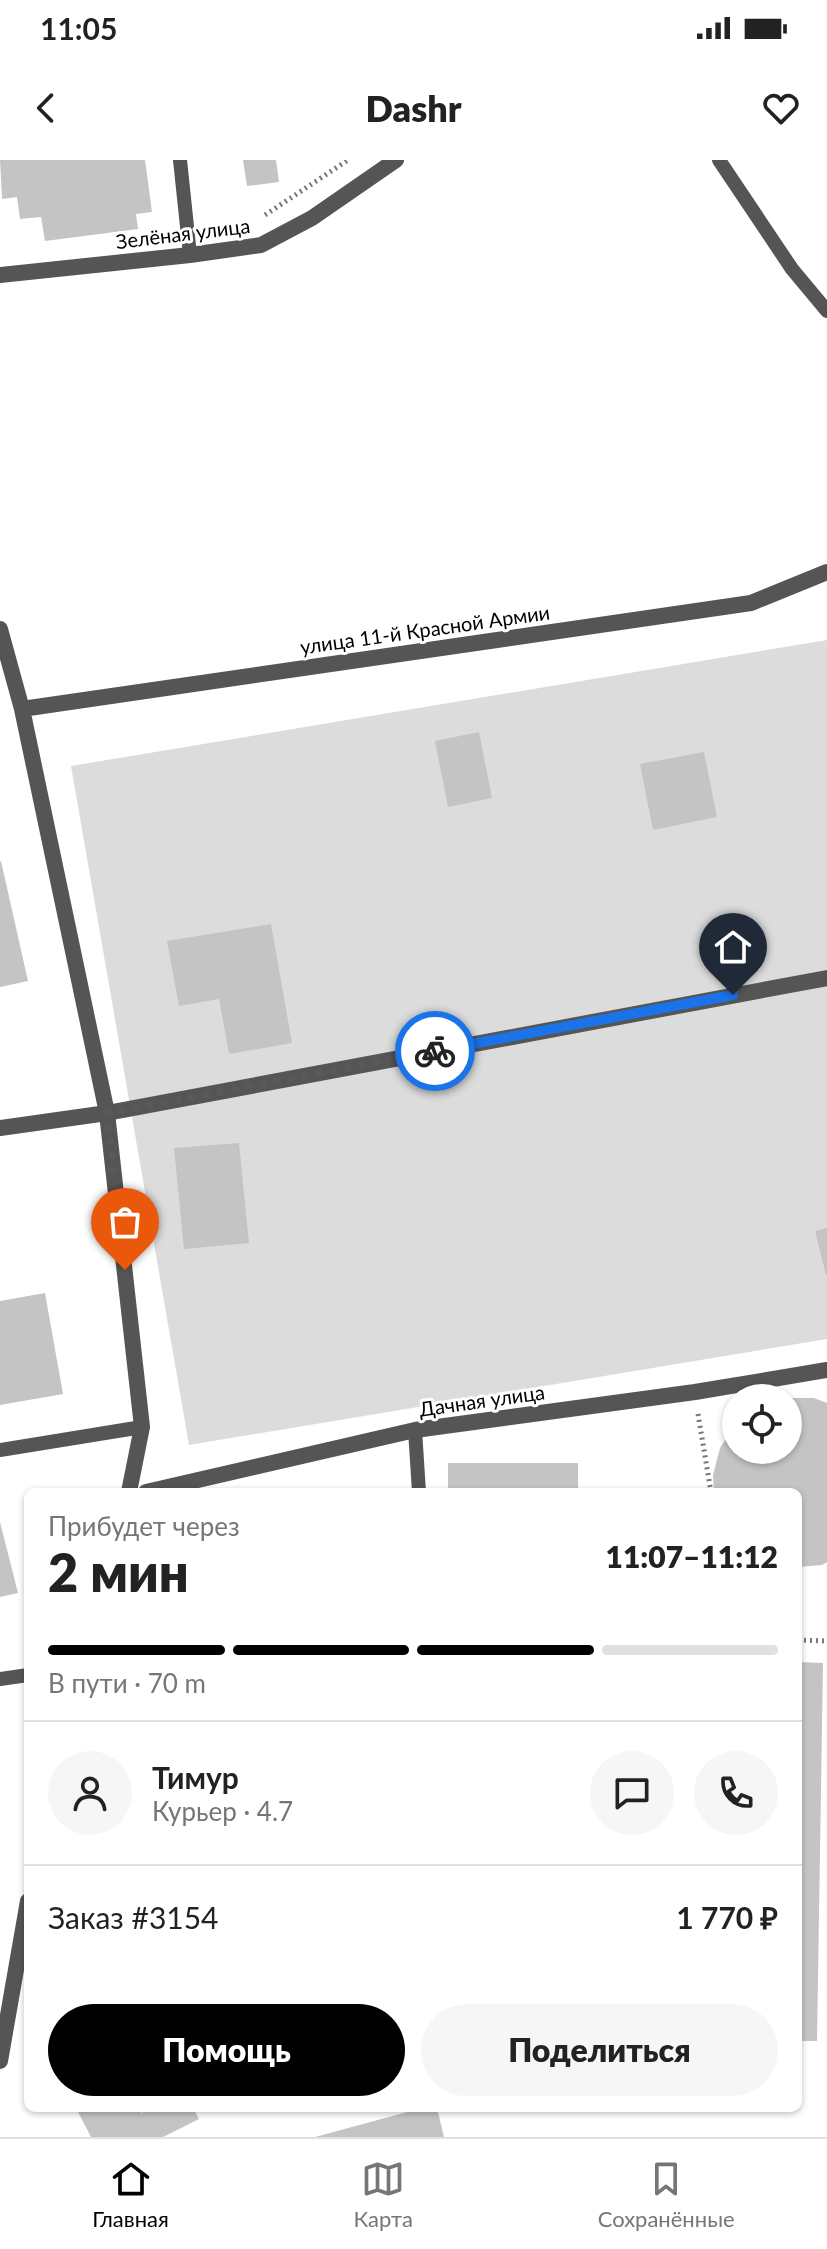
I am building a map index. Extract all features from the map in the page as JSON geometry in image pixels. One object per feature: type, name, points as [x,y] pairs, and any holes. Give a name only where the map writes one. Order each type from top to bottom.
[{"type":"street","name":"Зелёная улица","points":[[0,275],[261,245],[312,218],[396,160]]},
{"type":"street","name":"улица 11-й Красной Армии","points":[[22,709],[751,603],[827,572]]},
{"type":"street","points":[[0,629],[22,709],[107,1113],[142,1427],[130,1488]]},
{"type":"street","points":[[0,1128],[107,1113],[827,978]]},
{"type":"street","name":"Дачная улица","points":[[163,1488],[415,1430],[695,1392],[827,1370]]},
{"type":"street","points":[[0,2061],[24,1924]]},
{"type":"lane","points":[[180,160],[190,255]]},
{"type":"lane","points":[[719,160],[792,269],[827,311]]},
{"type":"lane","points":[[0,1450],[142,1427]]},
{"type":"lane","points":[[415,1430],[419,1488]]},
{"type":"lane","points":[[0,1679],[24,1676]]},
{"type":"path","points":[[263,216],[348,160]]},
{"type":"path","points":[[695,1392],[710,1488]]},
{"type":"path","points":[[802,1640],[827,1641]]},
{"type":"shaded area","points":[[827,640],[827,1339],[189,1445],[71,766]]},
{"type":"building","points":[[0,160],[145,160],[152,212],[136,214],[138,229],[45,241],[41,217],[20,219],[17,197],[2,199]]},
{"type":"building","points":[[243,160],[276,160],[279,182],[247,186]]},
{"type":"building","points":[[479,732],[492,798],[448,807],[435,741]]},
{"type":"building","points":[[704,752],[717,817],[653,830],[640,764]]},
{"type":"building","points":[[0,862],[28,981],[0,987]]},
{"type":"building","points":[[271,924],[292,1043],[229,1054],[219,999],[179,1006],[167,941]]},
{"type":"building","points":[[239,1143],[249,1243],[184,1249],[174,1148]]},
{"type":"building","points":[[827,1228],[827,1275],[826,1275],[815,1231]]},
{"type":"building","points":[[45,1293],[63,1394],[0,1405],[0,1301]]},
{"type":"building","points":[[802,1398],[827,1403],[827,1562],[802,1567],[802,1488],[714,1488],[713,1475],[722,1445],[722,1464],[802,1464]]},
{"type":"building","points":[[448,1463],[578,1463],[578,1488],[448,1488]]},
{"type":"building","points":[[0,1522],[18,1593],[0,1597]]},
{"type":"building","points":[[802,1662],[823,1663],[817,2041],[802,2041]]},
{"type":"building","points":[[78,2112],[195,2112],[199,2119],[163,2137],[91,2137]]},
{"type":"building","points":[[407,2112],[438,2112],[444,2137],[315,2137]]},
{"type":"way so far","points":[[125,1270],[107,1113],[435,1051]]},
{"type":"route","points":[[435,1051],[733,995]]}]
